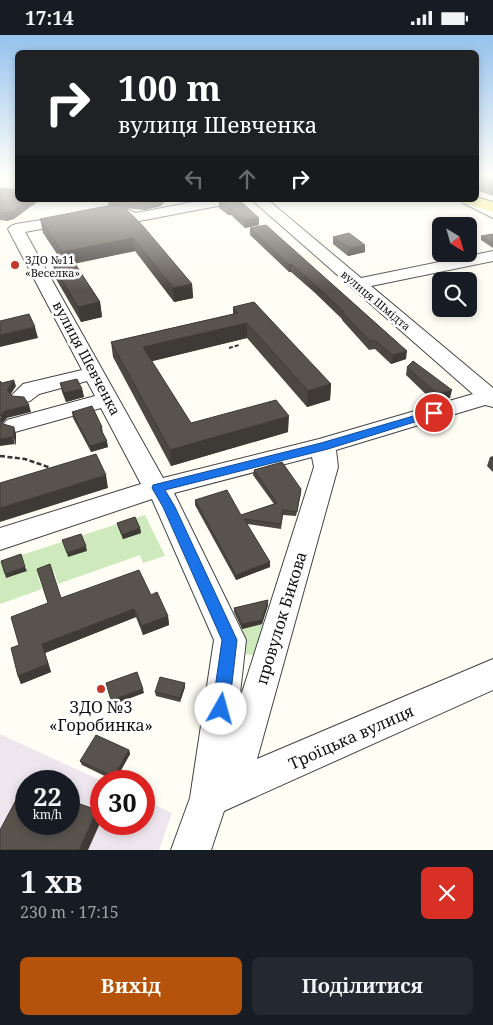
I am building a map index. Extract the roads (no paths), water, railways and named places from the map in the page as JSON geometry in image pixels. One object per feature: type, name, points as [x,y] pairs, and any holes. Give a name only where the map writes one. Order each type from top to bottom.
[{"type":"street","name":"вулиця Шевченка","points":[[101,214],[16,229],[153,483],[169,507],[230,640],[219,794]]},
{"type":"street","name":"вулиця Шевченка","points":[[130,214],[134,218],[151,214]]},
{"type":"street","name":"вулиця Шмідта","points":[[275,214],[492,397]]},
{"type":"street","points":[[357,284],[493,256]]},
{"type":"street","points":[[22,396],[31,389],[95,373]]},
{"type":"street","points":[[0,539],[158,488],[324,447],[492,397]]},
{"type":"street","points":[[15,425],[109,399]]},
{"type":"street","name":"провулок Бикова","points":[[191,850],[219,794],[326,467],[324,447]]},
{"type":"street","name":"Троїцька вулиця","points":[[219,794],[493,675]]},
{"type":"place","name":"ЗДО №11 «Веселка»","points":[[15,265]]},
{"type":"place","name":"ЗДО №3 «Горобинка»","points":[[101,689]]}]
